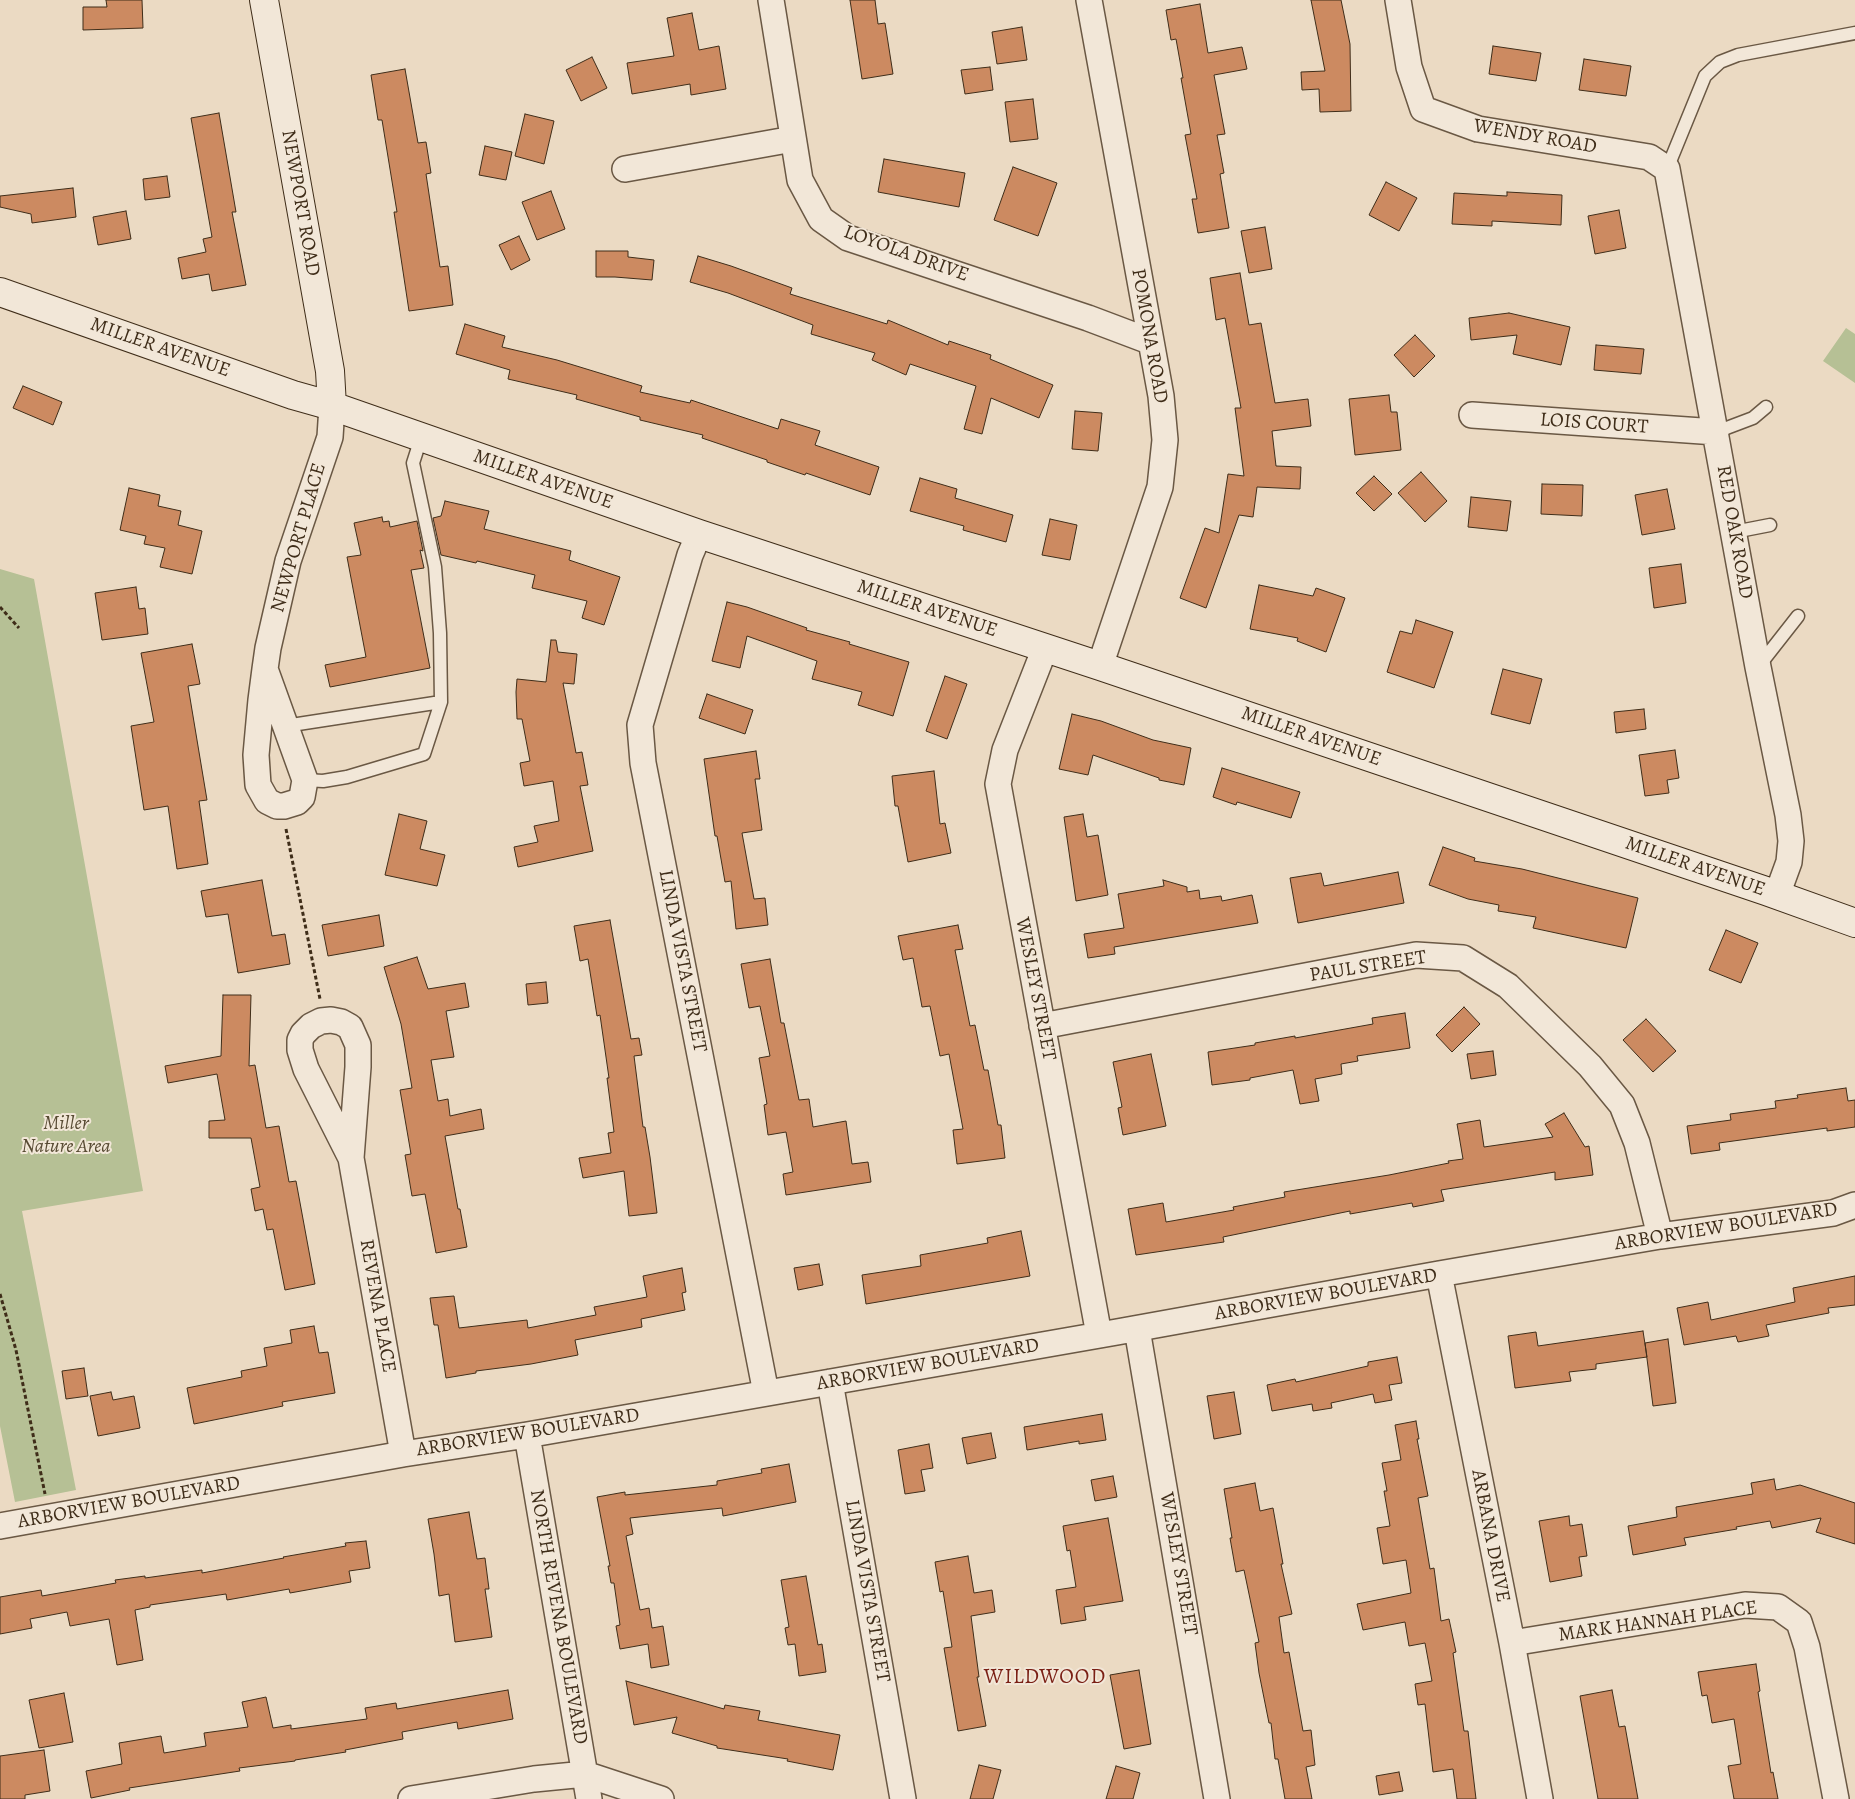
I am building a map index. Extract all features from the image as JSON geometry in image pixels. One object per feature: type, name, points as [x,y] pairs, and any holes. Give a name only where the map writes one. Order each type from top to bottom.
[{"type":"main road","name":"NEWPORT ROAD","points":[[264,0],[330,371],[332,406]]},
{"type":"main road","name":"MILLER AVENUE","points":[[0,292],[699,534],[1100,666],[1855,923]]},
{"type":"street","name":"LOYOLA DRIVE","points":[[771,0],[800,180],[821,218],[848,238],[1088,318],[1149,341]]},
{"type":"street","name":"POMONA ROAD","points":[[1089,0],[1149,341],[1161,396],[1165,440],[1160,487],[1100,666]]},
{"type":"street","name":"WENDY ROAD","points":[[1398,0],[1409,67],[1423,109],[1478,129],[1648,157],[1667,168]]},
{"type":"street","points":[[625,169],[793,139]]},
{"type":"street","name":"RED OAK ROAD","points":[[1667,168],[1758,667],[1788,815],[1791,841],[1788,862],[1777,895]]},
{"type":"street","name":"NEWPORT PLACE","points":[[284,806],[277,806],[267,801],[258,785],[256,755],[265,669],[288,561],[330,437],[332,406]]},
{"type":"street","name":"LOIS COURT","points":[[1472,415],[1716,432]]},
{"type":"street","name":"LINDA VISTA STREET","points":[[699,534],[690,555],[640,725],[644,763],[766,1393]]},
{"type":"street","name":"WESLEY STREET","points":[[1045,648],[1005,750],[998,784],[1099,1335]]},
{"type":"street","name":"NEWPORT PLACE","points":[[265,669],[306,780]]},
{"type":"street","points":[[284,806],[297,802],[302,797],[306,780]]},
{"type":"street","name":"PAUL STREET","points":[[1042,1026],[1416,955],[1462,958],[1508,986],[1590,1066],[1622,1105],[1637,1143],[1660,1236]]},
{"type":"street","name":"REVENA PLACE","points":[[351,1158],[306,1069],[300,1050],[300,1040],[303,1034],[311,1026],[321,1021],[341,1022],[350,1028],[358,1045],[351,1158],[403,1454]]},
{"type":"street","name":"ARBORVIEW BOULEVARD","points":[[0,1526],[403,1454],[527,1435],[1137,1329],[1660,1236],[1833,1213],[1855,1205]]},
{"type":"street","name":"ARBANA DRIVE","points":[[1439,1274],[1512,1643],[1540,1799]]},
{"type":"street","name":"WESLEY STREET","points":[[1137,1329],[1218,1799]]},
{"type":"street","name":"LINDA VISTA STREET","points":[[830,1382],[904,1799]]},
{"type":"street","name":"NORTH REVENA BOULEVARD","points":[[527,1435],[589,1799]]},
{"type":"street","name":"MARK HANNAH PLACE","points":[[1512,1643],[1745,1605],[1778,1607],[1799,1622],[1807,1647],[1836,1799]]},
{"type":"street","points":[[412,1799],[534,1778],[584,1774],[660,1799]]},
{"type":"lane","points":[[1667,168],[1705,76],[1720,62],[1738,55],[1855,33]]},
{"type":"lane","points":[[1716,432],[1752,418],[1766,407]]},
{"type":"lane","points":[[306,780],[323,781],[347,777],[424,754],[441,702],[440,633],[435,567],[413,463],[420,438]]},
{"type":"lane","points":[[1734,532],[1770,525]]},
{"type":"lane","points":[[1758,667],[1798,616]]},
{"type":"lane","points":[[285,726],[441,702]]},
{"type":"path","points":[[0,607],[19,628]]},
{"type":"path","points":[[284,806],[286,830],[320,1000]]},
{"type":"path","points":[[0,1294],[16,1350],[49,1517]]},
{"type":"green space","points":[[1846,328],[1855,334],[1855,383],[1823,361]]},
{"type":"green space","name":"Miller Nature Area","points":[[0,569],[34,579],[143,1191],[22,1211],[76,1490],[15,1502],[0,1426]]},
{"type":"building","points":[[106,0],[142,0],[143,28],[83,30],[83,7],[107,7]]},
{"type":"building","points":[[850,0],[875,0],[878,24],[885,23],[893,74],[862,79]]},
{"type":"building","points":[[1311,0],[1341,0],[1350,44],[1351,111],[1320,112],[1319,89],[1302,90],[1301,72],[1325,71]]},
{"type":"building","points":[[1200,4],[1208,53],[1242,47],[1247,69],[1214,75],[1225,134],[1217,135],[1224,173],[1220,174],[1229,228],[1198,233],[1192,199],[1197,199],[1185,135],[1191,134],[1181,78],[1183,78],[1176,39],[1171,40],[1166,10]]},
{"type":"building","points":[[692,13],[699,50],[719,46],[726,89],[691,95],[690,84],[632,94],[627,63],[674,56],[667,18]]},
{"type":"building","points":[[1022,27],[1027,60],[997,64],[992,32]]},
{"type":"building","points":[[1493,46],[1541,53],[1536,81],[1489,74]]},
{"type":"building","points":[[592,57],[607,88],[581,101],[566,70]]},
{"type":"building","points":[[1584,59],[1631,66],[1626,96],[1579,90]]},
{"type":"building","points":[[990,67],[993,90],[965,94],[961,70]]},
{"type":"building","points":[[405,69],[418,143],[426,142],[431,173],[426,174],[440,267],[448,266],[453,305],[409,311],[394,212],[397,212],[382,120],[378,120],[371,75]]},
{"type":"building","points":[[1033,99],[1038,139],[1010,142],[1005,102]]},
{"type":"building","points":[[219,113],[236,212],[232,212],[246,285],[212,291],[209,274],[182,279],[178,258],[206,252],[203,239],[212,237],[191,118]]},
{"type":"building","points":[[525,114],[554,121],[544,164],[515,156]]},
{"type":"building","points":[[485,146],[512,152],[506,180],[479,175]]},
{"type":"building","points":[[884,159],[965,173],[959,207],[878,192]]},
{"type":"building","points":[[1013,167],[1057,183],[1038,236],[994,220]]},
{"type":"building","points":[[167,176],[170,197],[145,200],[143,179]]},
{"type":"building","points":[[1386,182],[1417,198],[1399,231],[1369,215]]},
{"type":"building","points":[[73,188],[76,217],[32,223],[31,214],[0,207],[0,196]]},
{"type":"building","points":[[551,191],[565,229],[537,240],[522,202]]},
{"type":"building","points":[[1507,192],[1562,195],[1561,225],[1492,221],[1492,226],[1452,224],[1454,193],[1507,196]]},
{"type":"building","points":[[1619,210],[1626,248],[1595,254],[1588,216]]},
{"type":"building","points":[[126,211],[131,239],[98,245],[93,217]]},
{"type":"building","points":[[1265,227],[1272,269],[1249,273],[1241,231]]},
{"type":"building","points":[[519,236],[530,260],[511,270],[499,245]]},
{"type":"building","points":[[596,251],[628,251],[628,257],[654,260],[652,280],[596,277]]},
{"type":"building","points":[[698,256],[792,288],[790,294],[887,324],[888,320],[948,345],[949,341],[991,355],[990,359],[1053,385],[1039,418],[991,398],[982,434],[964,429],[976,386],[910,364],[906,375],[872,360],[875,353],[811,334],[813,325],[728,293],[690,282]]},
{"type":"building","points":[[1240,273],[1249,325],[1261,323],[1275,403],[1308,399],[1311,426],[1272,431],[1276,466],[1301,467],[1300,489],[1257,487],[1253,517],[1239,515],[1206,608],[1180,598],[1205,528],[1219,533],[1228,474],[1244,476],[1235,408],[1241,408],[1225,318],[1216,320],[1210,278]]},
{"type":"building","points":[[1509,313],[1570,327],[1561,365],[1513,354],[1517,335],[1471,340],[1469,318]]},
{"type":"building","points":[[465,324],[505,336],[502,347],[557,360],[642,386],[640,392],[690,403],[691,400],[778,429],[781,419],[820,431],[815,445],[879,467],[870,495],[767,462],[767,460],[702,438],[703,435],[640,420],[640,417],[576,399],[577,395],[508,379],[510,370],[456,354]]},
{"type":"building","points":[[1415,335],[1435,356],[1414,377],[1394,355]]},
{"type":"building","points":[[1596,345],[1644,349],[1641,374],[1594,370]]},
{"type":"building","points":[[23,386],[62,402],[53,425],[13,408]]},
{"type":"building","points":[[1389,395],[1391,412],[1397,412],[1401,450],[1355,455],[1349,399]]},
{"type":"building","points":[[1075,411],[1102,413],[1098,451],[1072,449]]},
{"type":"building","points":[[1421,472],[1447,501],[1425,522],[1398,493]]},
{"type":"building","points":[[1374,476],[1392,494],[1374,511],[1356,493]]},
{"type":"building","points":[[920,478],[957,489],[955,498],[1013,515],[1006,542],[963,530],[964,526],[910,511]]},
{"type":"building","points":[[1542,484],[1583,485],[1582,516],[1541,514]]},
{"type":"building","points":[[129,488],[160,495],[158,506],[181,511],[178,525],[202,531],[192,574],[160,567],[165,548],[144,544],[146,536],[120,530]]},
{"type":"building","points":[[1667,489],[1675,529],[1642,535],[1635,495]]},
{"type":"building","points":[[1471,497],[1511,501],[1507,531],[1468,527]]},
{"type":"building","points":[[445,501],[489,511],[484,529],[571,551],[569,560],[620,577],[604,625],[582,618],[587,601],[532,588],[535,575],[477,561],[476,563],[441,555],[433,518],[441,516]]},
{"type":"building","points":[[382,517],[383,522],[389,521],[390,527],[417,521],[423,551],[420,550],[424,568],[411,570],[430,668],[330,687],[325,665],[366,657],[347,557],[361,555],[354,523]]},
{"type":"building","points":[[1050,519],[1077,525],[1070,560],[1042,555]]},
{"type":"building","points":[[1681,564],[1686,603],[1654,608],[1649,568]]},
{"type":"building","points":[[1259,585],[1313,596],[1316,588],[1345,598],[1326,652],[1297,641],[1298,638],[1250,629]]},
{"type":"building","points":[[136,587],[139,609],[145,608],[148,634],[102,640],[95,593]]},
{"type":"building","points":[[727,602],[807,628],[806,630],[850,642],[849,644],[909,662],[893,716],[858,705],[862,692],[812,679],[817,661],[747,636],[740,668],[712,661]]},
{"type":"building","points":[[1416,620],[1453,632],[1434,688],[1387,672],[1400,631],[1412,634]]},
{"type":"building","points":[[551,640],[556,640],[558,652],[577,654],[574,684],[563,683],[576,753],[582,752],[588,785],[580,786],[593,851],[518,867],[514,847],[538,842],[534,826],[559,821],[553,781],[524,786],[520,763],[530,761],[522,719],[517,719],[517,679],[546,682]]},
{"type":"building","points":[[192,644],[200,684],[188,686],[207,800],[199,801],[208,864],[177,869],[168,806],[144,810],[131,726],[154,722],[141,653]]},
{"type":"building","points":[[1503,669],[1542,679],[1530,724],[1491,714]]},
{"type":"building","points":[[945,676],[967,684],[947,739],[926,731]]},
{"type":"building","points":[[707,694],[753,710],[745,734],[699,718]]},
{"type":"building","points":[[1644,709],[1646,729],[1616,733],[1614,712]]},
{"type":"building","points":[[1072,714],[1101,721],[1153,740],[1191,748],[1184,785],[1159,780],[1159,778],[1093,755],[1088,775],[1059,769]]},
{"type":"building","points":[[1675,750],[1679,778],[1667,780],[1669,793],[1645,796],[1639,755]]},
{"type":"building","points":[[756,751],[760,779],[755,779],[762,830],[742,833],[754,899],[765,898],[768,925],[736,929],[731,881],[725,882],[717,836],[715,836],[704,759]]},
{"type":"building","points":[[1222,768],[1300,792],[1291,818],[1237,802],[1236,805],[1213,797]]},
{"type":"building","points":[[934,771],[940,824],[945,823],[951,853],[908,862],[898,806],[895,806],[892,776]]},
{"type":"building","points":[[399,814],[427,821],[420,849],[445,855],[437,886],[385,875]]},
{"type":"building","points":[[1083,814],[1087,837],[1098,835],[1108,895],[1076,901],[1064,817]]},
{"type":"building","points":[[1443,847],[1475,858],[1474,861],[1522,869],[1638,898],[1626,948],[1533,928],[1536,917],[1498,911],[1499,905],[1468,899],[1429,885]]},
{"type":"building","points":[[1398,872],[1404,903],[1298,923],[1290,878],[1321,873],[1324,886]]},
{"type":"building","points":[[262,880],[272,936],[285,934],[290,964],[238,973],[228,914],[206,917],[201,891]]},
{"type":"building","points":[[1163,880],[1187,887],[1187,892],[1199,890],[1200,899],[1221,896],[1222,901],[1252,895],[1258,923],[1114,947],[1115,954],[1088,958],[1084,934],[1124,928],[1118,894],[1164,886]]},
{"type":"building","points":[[379,915],[384,946],[328,956],[322,925]]},
{"type":"building","points":[[610,920],[631,1039],[639,1038],[642,1055],[634,1056],[657,1213],[629,1216],[624,1171],[583,1178],[579,1158],[611,1153],[608,1133],[614,1132],[600,1015],[597,1016],[588,959],[580,961],[574,926]]},
{"type":"building","points":[[958,925],[963,949],[955,950],[970,1026],[975,1025],[984,1070],[988,1070],[998,1125],[1001,1125],[1005,1158],[957,1164],[953,1130],[963,1129],[949,1054],[940,1056],[930,1006],[922,1007],[913,958],[903,960],[898,936]]},
{"type":"building","points":[[1726,930],[1758,943],[1741,983],[1709,970]]},
{"type":"building","points":[[417,957],[428,989],[465,983],[469,1007],[446,1011],[454,1057],[431,1060],[438,1101],[448,1099],[450,1116],[481,1109],[484,1129],[445,1136],[467,1247],[436,1253],[425,1194],[412,1196],[405,1155],[411,1154],[400,1090],[412,1088],[401,1024],[384,967]]},
{"type":"building","points":[[770,959],[781,1023],[784,1023],[799,1100],[809,1099],[813,1127],[846,1121],[852,1164],[868,1162],[871,1182],[786,1195],[783,1174],[793,1172],[786,1132],[768,1135],[764,1105],[767,1104],[759,1058],[770,1056],[760,1006],[749,1008],[741,964]]},
{"type":"building","points":[[546,982],[548,1003],[528,1005],[526,984]]},
{"type":"building","points":[[223,995],[251,995],[249,1066],[255,1065],[266,1128],[279,1126],[289,1182],[296,1181],[315,1284],[285,1290],[273,1229],[267,1230],[263,1209],[255,1211],[251,1189],[260,1187],[251,1138],[209,1138],[209,1121],[225,1120],[217,1074],[168,1083],[165,1066],[221,1056]]},
{"type":"building","points":[[1464,1007],[1480,1024],[1452,1052],[1436,1035]]},
{"type":"building","points":[[1405,1013],[1410,1048],[1357,1056],[1358,1061],[1341,1064],[1342,1074],[1315,1079],[1319,1101],[1300,1104],[1293,1070],[1250,1078],[1250,1080],[1212,1085],[1208,1052],[1373,1024],[1372,1018]]},
{"type":"building","points":[[1646,1019],[1676,1051],[1653,1072],[1623,1040]]},
{"type":"building","points":[[1493,1051],[1496,1075],[1471,1079],[1467,1054]]},
{"type":"building","points":[[1151,1054],[1166,1126],[1123,1135],[1118,1108],[1122,1107],[1113,1062]]},
{"type":"building","points":[[1846,1088],[1848,1101],[1855,1100],[1855,1127],[1827,1131],[1827,1128],[1719,1143],[1720,1150],[1691,1154],[1687,1126],[1731,1120],[1730,1114],[1776,1108],[1775,1101],[1798,1098],[1797,1095]]},
{"type":"building","points":[[1564,1113],[1585,1147],[1589,1146],[1593,1175],[1555,1180],[1555,1172],[1441,1190],[1444,1201],[1413,1207],[1412,1203],[1350,1214],[1350,1211],[1223,1237],[1224,1242],[1136,1255],[1128,1209],[1163,1203],[1166,1222],[1234,1210],[1233,1207],[1285,1197],[1284,1192],[1449,1163],[1448,1161],[1463,1159],[1457,1124],[1480,1120],[1484,1147],[1553,1137],[1545,1124]]},
{"type":"building","points":[[1021,1231],[1030,1276],[866,1304],[862,1275],[921,1266],[920,1255],[988,1243],[987,1238]]},
{"type":"building","points":[[819,1264],[823,1285],[798,1290],[794,1268]]},
{"type":"building","points":[[682,1268],[686,1292],[682,1293],[685,1310],[641,1319],[642,1327],[575,1340],[578,1355],[531,1364],[476,1371],[476,1373],[446,1378],[438,1325],[434,1325],[430,1298],[454,1296],[459,1328],[527,1320],[528,1328],[596,1315],[594,1307],[647,1297],[643,1276]]},
{"type":"building","points":[[1855,1276],[1855,1305],[1828,1308],[1829,1313],[1766,1325],[1769,1336],[1738,1342],[1736,1336],[1684,1345],[1677,1308],[1708,1302],[1711,1320],[1795,1302],[1793,1288]]},
{"type":"building","points":[[314,1326],[319,1353],[328,1352],[335,1393],[282,1402],[283,1406],[194,1424],[187,1388],[242,1377],[241,1371],[267,1366],[264,1348],[292,1343],[290,1330]]},
{"type":"building","points":[[1643,1331],[1647,1357],[1596,1364],[1596,1369],[1569,1372],[1571,1381],[1515,1388],[1508,1336],[1536,1332],[1538,1346]]},
{"type":"building","points":[[1668,1339],[1676,1403],[1653,1406],[1645,1343]]},
{"type":"building","points":[[1397,1357],[1402,1383],[1389,1385],[1392,1400],[1375,1403],[1373,1394],[1331,1403],[1332,1408],[1313,1411],[1312,1404],[1272,1411],[1267,1385],[1295,1379],[1296,1382],[1368,1366],[1368,1362]]},
{"type":"building","points":[[84,1368],[88,1396],[66,1399],[62,1371]]},
{"type":"building","points":[[111,1392],[113,1400],[134,1396],[140,1428],[98,1436],[90,1396]]},
{"type":"building","points":[[1234,1392],[1241,1434],[1214,1439],[1207,1396]]},
{"type":"building","points":[[1102,1414],[1106,1440],[1079,1444],[1079,1441],[1027,1450],[1024,1427]]},
{"type":"building","points":[[1416,1421],[1419,1439],[1417,1439],[1428,1496],[1418,1498],[1430,1569],[1434,1568],[1441,1621],[1449,1619],[1456,1652],[1453,1653],[1464,1731],[1468,1731],[1476,1799],[1457,1799],[1453,1769],[1433,1772],[1425,1704],[1418,1705],[1415,1684],[1432,1681],[1425,1643],[1409,1646],[1405,1622],[1363,1630],[1357,1604],[1411,1593],[1406,1560],[1383,1564],[1377,1528],[1390,1526],[1384,1491],[1387,1491],[1382,1463],[1401,1460],[1395,1425]]},
{"type":"building","points":[[991,1433],[996,1458],[967,1464],[962,1438]]},
{"type":"building","points":[[929,1444],[933,1468],[921,1470],[925,1491],[905,1494],[898,1450]]},
{"type":"building","points":[[789,1464],[796,1502],[723,1516],[722,1508],[630,1518],[633,1534],[626,1536],[640,1610],[649,1608],[652,1628],[663,1626],[669,1665],[651,1668],[648,1644],[620,1649],[616,1626],[620,1625],[614,1583],[611,1583],[608,1566],[610,1566],[597,1497],[625,1492],[625,1495],[717,1485],[717,1481],[762,1473],[761,1469]]},
{"type":"building","points":[[1113,1476],[1117,1497],[1095,1501],[1091,1480]]},
{"type":"building","points":[[1774,1479],[1776,1490],[1800,1485],[1855,1503],[1855,1544],[1816,1532],[1821,1518],[1772,1528],[1770,1521],[1736,1527],[1737,1529],[1684,1538],[1686,1545],[1633,1555],[1628,1526],[1677,1517],[1676,1507],[1753,1494],[1751,1483]]},
{"type":"building","points":[[1255,1483],[1260,1511],[1273,1508],[1283,1564],[1281,1564],[1292,1614],[1279,1617],[1284,1653],[1289,1652],[1303,1731],[1311,1730],[1315,1765],[1306,1767],[1312,1799],[1285,1799],[1278,1759],[1275,1759],[1271,1723],[1269,1723],[1259,1673],[1255,1643],[1259,1642],[1244,1570],[1236,1572],[1224,1489]]},
{"type":"building","points":[[469,1512],[477,1559],[485,1558],[489,1589],[485,1589],[492,1637],[455,1642],[449,1594],[439,1596],[428,1519]]},
{"type":"building","points":[[1569,1516],[1570,1526],[1582,1524],[1587,1556],[1579,1557],[1582,1576],[1550,1582],[1539,1521]]},
{"type":"building","points":[[1108,1518],[1123,1601],[1084,1607],[1086,1620],[1061,1624],[1056,1590],[1076,1587],[1070,1550],[1067,1551],[1063,1526]]},
{"type":"building","points":[[366,1541],[370,1568],[349,1571],[351,1582],[290,1593],[289,1589],[227,1600],[226,1594],[150,1605],[150,1607],[135,1610],[143,1660],[117,1665],[109,1619],[70,1626],[67,1612],[30,1619],[32,1628],[0,1634],[0,1597],[41,1590],[42,1596],[116,1583],[115,1580],[202,1570],[202,1573],[346,1546],[345,1543]]},
{"type":"building","points":[[968,1556],[974,1593],[992,1590],[995,1612],[971,1616],[979,1677],[977,1677],[986,1726],[958,1731],[944,1648],[952,1647],[943,1591],[940,1592],[935,1562]]},
{"type":"building","points":[[806,1576],[818,1645],[822,1644],[826,1672],[799,1676],[795,1644],[788,1645],[785,1628],[789,1627],[781,1580]]},
{"type":"building","points":[[1756,1664],[1760,1691],[1758,1692],[1771,1773],[1773,1772],[1778,1799],[1734,1799],[1728,1766],[1741,1764],[1734,1719],[1712,1723],[1707,1695],[1702,1696],[1698,1672]]},
{"type":"building","points":[[1139,1670],[1151,1744],[1124,1749],[1110,1675]]},
{"type":"building","points":[[626,1681],[724,1709],[725,1705],[760,1711],[758,1720],[840,1735],[833,1770],[787,1761],[788,1759],[717,1748],[717,1746],[672,1733],[677,1717],[634,1725]]},
{"type":"building","points":[[508,1690],[513,1719],[458,1729],[457,1722],[402,1732],[403,1739],[345,1750],[346,1752],[239,1768],[240,1771],[129,1788],[130,1790],[91,1798],[86,1771],[122,1764],[119,1743],[161,1736],[164,1753],[206,1746],[204,1733],[248,1727],[242,1702],[266,1697],[273,1728],[291,1725],[291,1729],[367,1719],[365,1708],[396,1703],[397,1709]]},
{"type":"building","points":[[1612,1690],[1619,1727],[1625,1726],[1638,1799],[1598,1799],[1580,1696]]},
{"type":"building","points":[[64,1693],[73,1742],[39,1748],[29,1700]]},
{"type":"building","points":[[44,1750],[50,1791],[25,1795],[25,1799],[0,1799],[0,1756]]},
{"type":"building","points":[[979,1765],[1001,1770],[993,1799],[970,1799]]},
{"type":"building","points":[[1116,1766],[1140,1773],[1133,1799],[1106,1799]]},
{"type":"building","points":[[1399,1772],[1403,1791],[1379,1795],[1376,1776]]},
{"type":"district","name":"WILDWOOD","points":[[1045,1678]]}]
